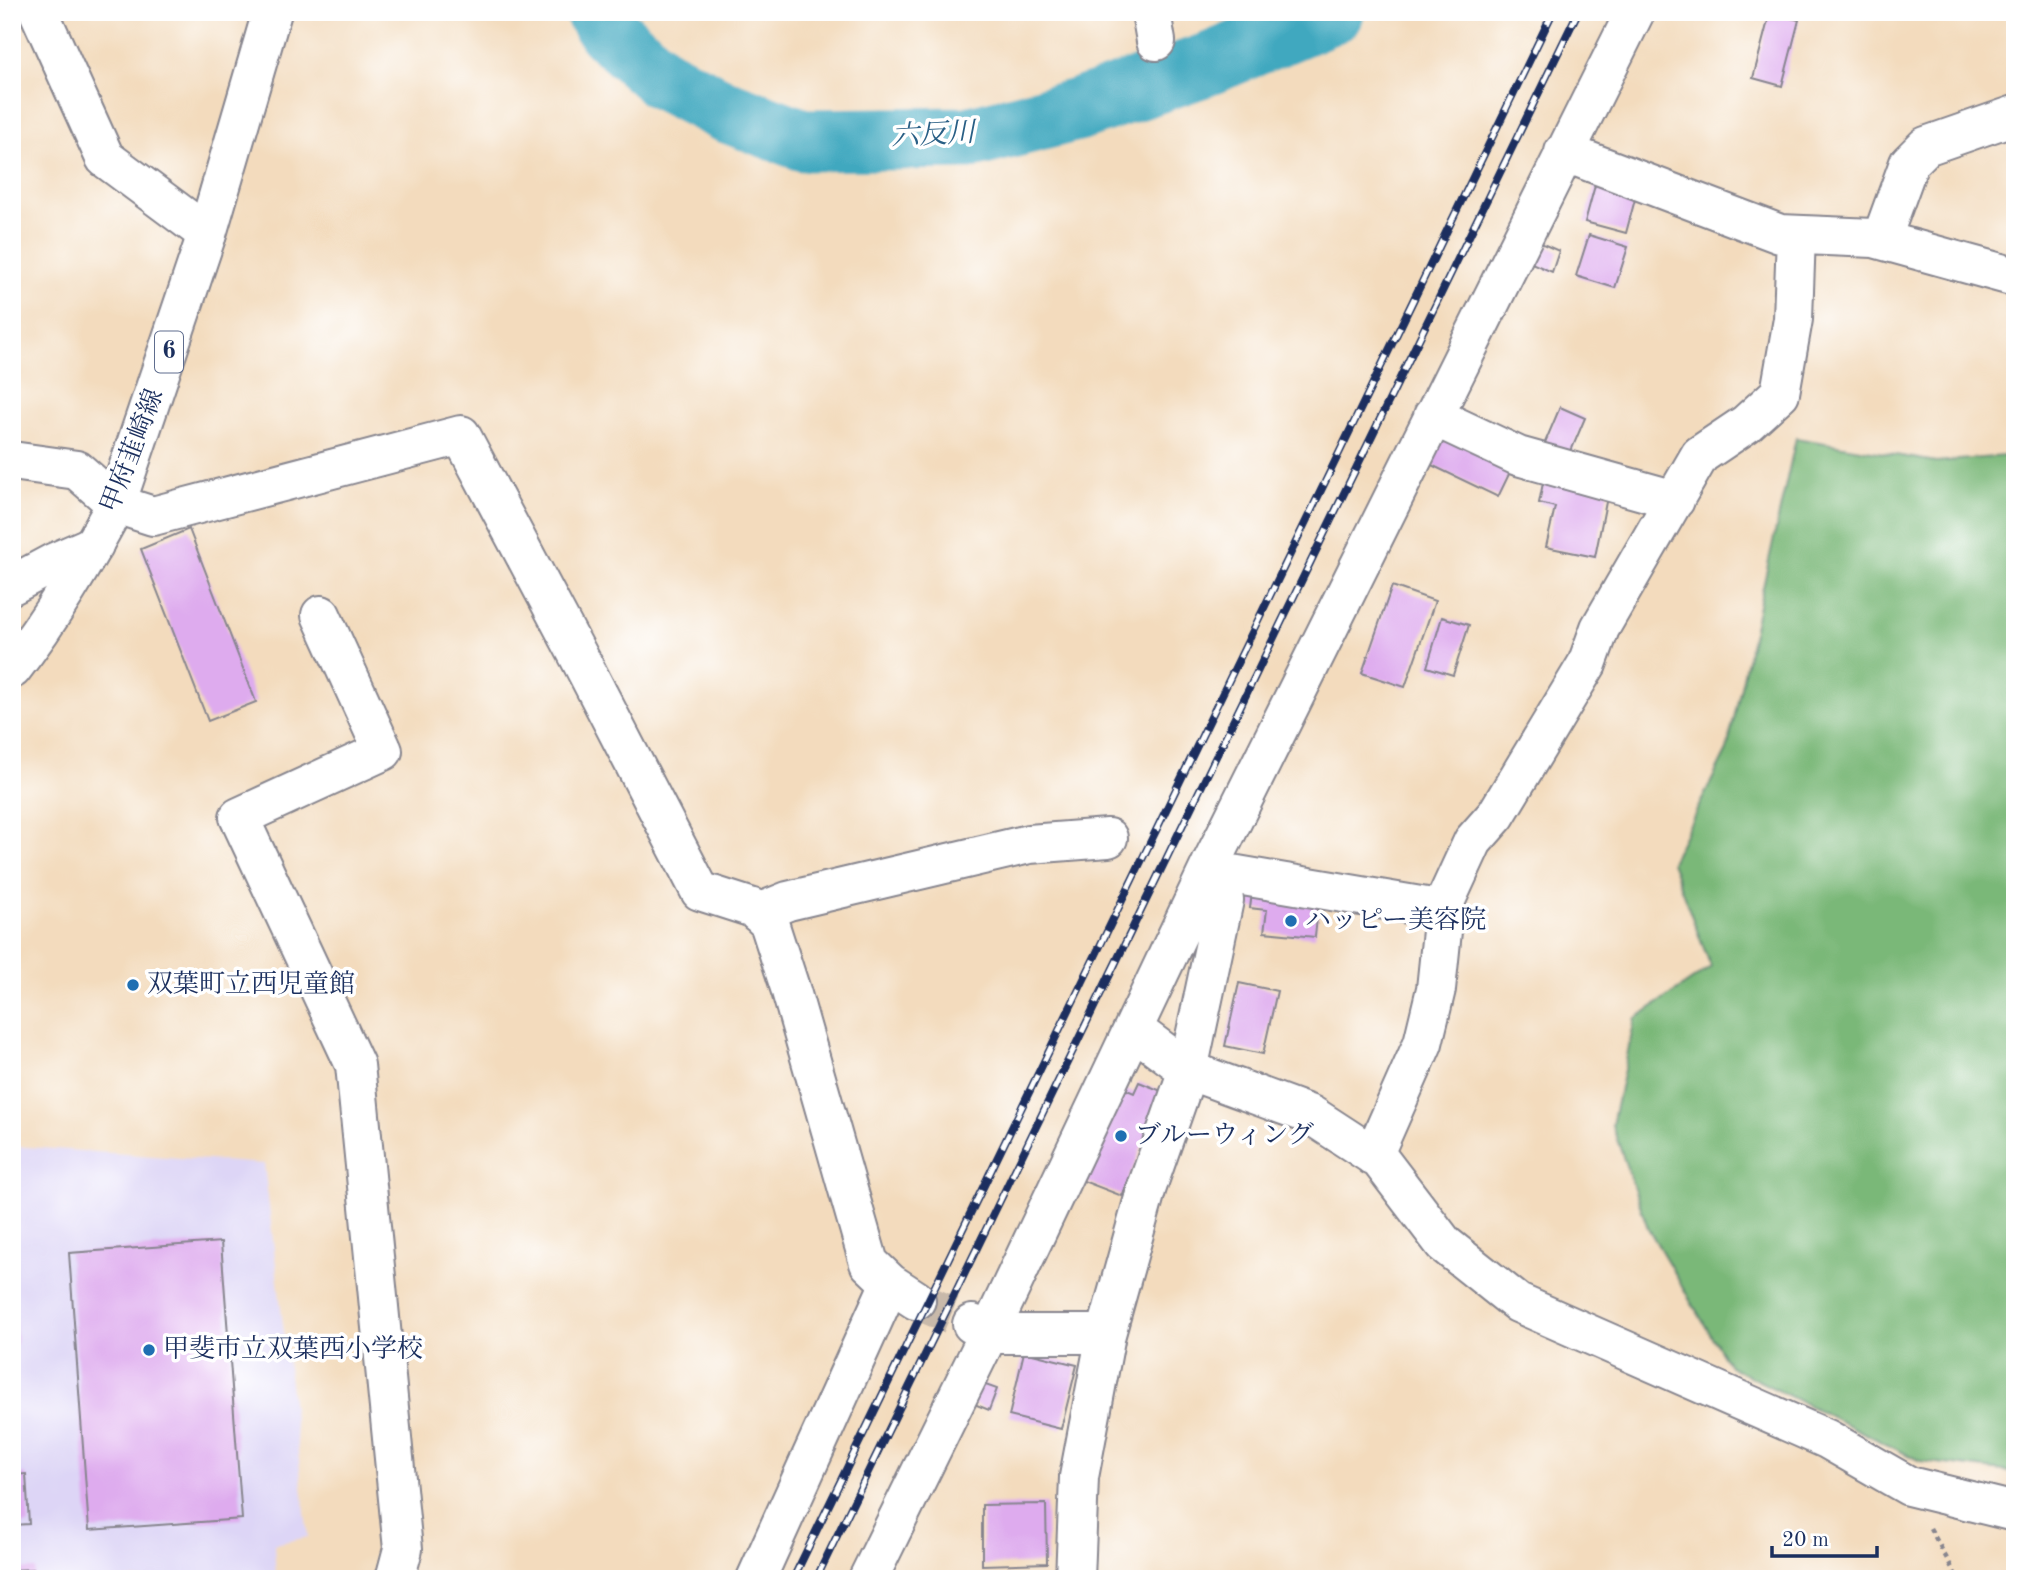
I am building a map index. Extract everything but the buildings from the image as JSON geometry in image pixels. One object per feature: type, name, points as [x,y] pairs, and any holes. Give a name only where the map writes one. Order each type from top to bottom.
[{"type":"street","points":[[39,12],[105,158],[207,234]]},
{"type":"street","name":"甲府韮崎線","points":[[12,669],[94,545],[116,504],[207,234],[272,12]]},
{"type":"street","points":[[868,1579],[981,1328],[1133,1029],[1433,416],[1635,12]]},
{"type":"street","points":[[1881,240],[1909,163],[1926,146],[2015,115]]},
{"type":"street","points":[[1564,152],[1780,234],[1881,240],[2015,277]]},
{"type":"street","points":[[1373,1156],[1423,1043],[1436,989],[1445,902],[1473,841],[1496,815],[1587,664],[1600,628],[1700,455],[1746,424],[1780,393],[1793,319],[1796,235]]},
{"type":"street","points":[[1433,416],[1518,456],[1675,500]]},
{"type":"street","points":[[12,461],[78,470],[116,504],[153,516],[461,435],[700,891],[752,908],[768,923],[791,991],[869,1264],[903,1291],[756,1579]]},
{"type":"street","points":[[12,585],[94,545]]},
{"type":"street","points":[[321,615],[383,751],[239,817],[355,1065],[403,1549],[395,1579]]},
{"type":"street","points":[[758,913],[788,901],[1029,844],[1108,838]]},
{"type":"street","points":[[1213,867],[1444,910]]},
{"type":"street","points":[[1075,1579],[1079,1476],[1105,1334],[1147,1187],[1188,1070],[1224,900],[1213,867]]},
{"type":"street","points":[[1133,1029],[1188,1070],[1311,1115],[1380,1160],[1444,1244],[1518,1303],[1827,1439],[1909,1486],[2015,1512]]},
{"type":"street","points":[[981,1328],[998,1334],[1105,1334]]},
{"type":"shaded area","name":"甲斐市立双葉西小学校","points":[[12,1146],[264,1164],[308,1537],[274,1544],[276,1579],[12,1579]]},
{"type":"green space","points":[[1796,438],[1936,462],[2015,455],[2015,1315],[2011,1472],[1920,1461],[1729,1366],[1648,1228],[1612,1125],[1635,1019],[1711,967],[1671,862],[1727,750]]},
{"type":"waterway","name":"六反川","points":[[596,12],[608,31],[661,78],[725,111],[803,140],[968,138],[1077,110],[1211,63],[1333,12]]},
{"type":"tunnel","points":[[916,1300],[972,1324]]},
{"type":"railway","points":[[793,1579],[1553,12]]},
{"type":"railway","points":[[816,1579],[1578,12]]},
{"type":"place","name":"ハッピー美容院","points":[[1291,921]]},
{"type":"place","name":"双葉町立西児童館","points":[[133,985]]},
{"type":"place","name":"ブルーウィング","points":[[1121,1136]]},
{"type":"place","name":"甲斐市立双葉西小学校","points":[[149,1350]]}]
